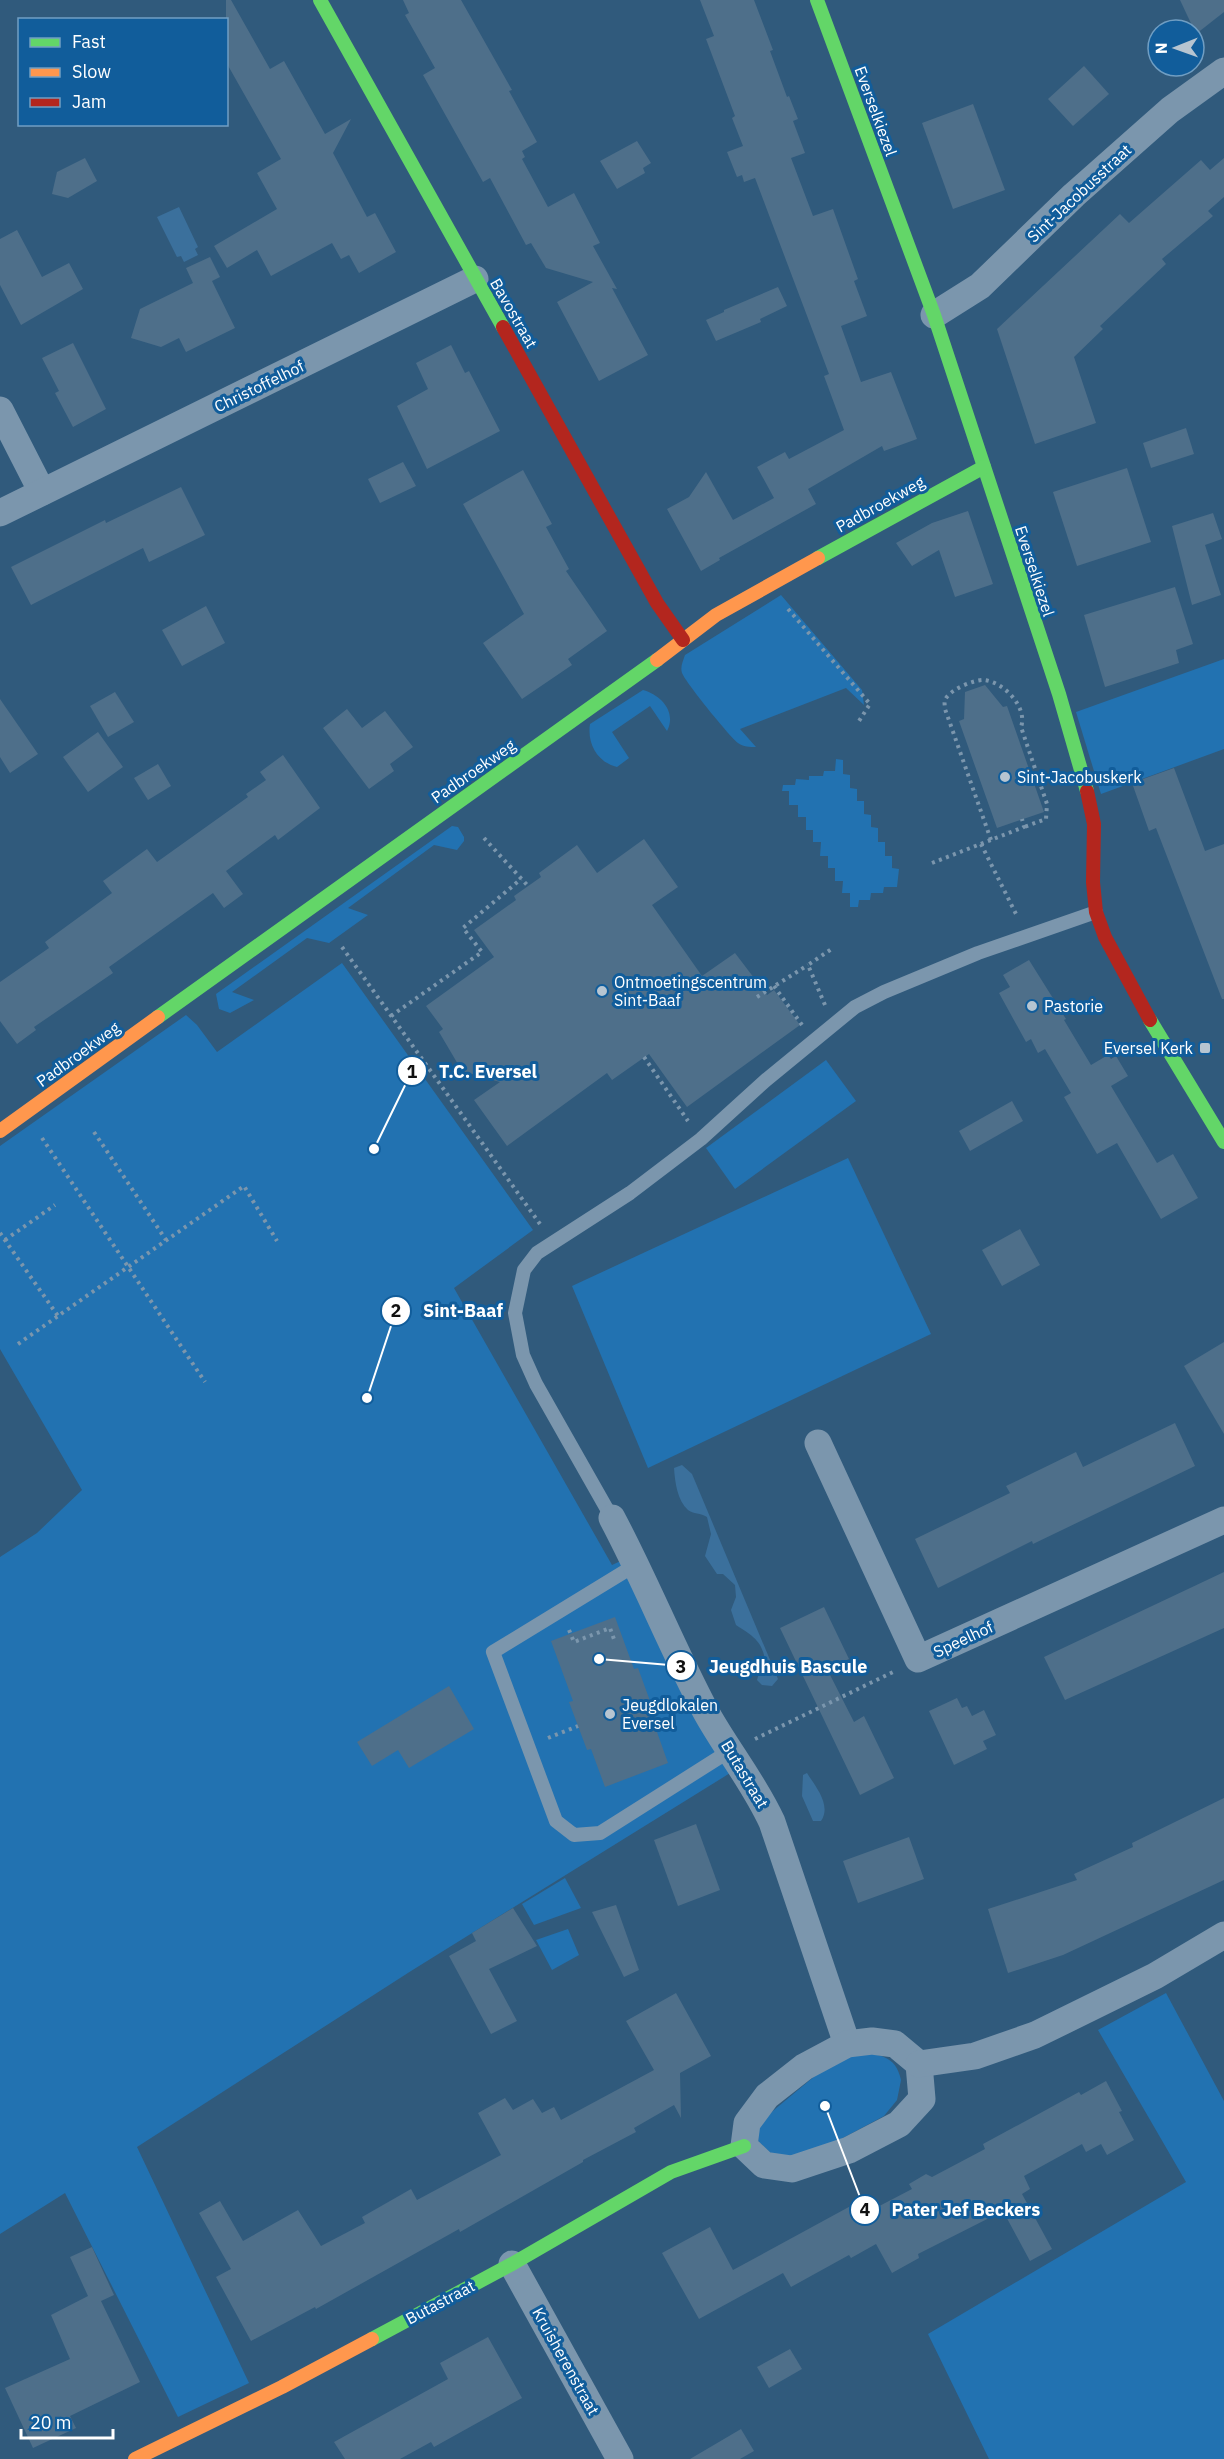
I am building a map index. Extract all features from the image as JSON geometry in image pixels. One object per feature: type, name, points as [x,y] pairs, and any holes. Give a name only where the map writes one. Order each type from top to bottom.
[{"type":"street","name":"Bavostraat","points":[[320,0],[657,603],[683,640]]},
{"type":"street","name":"Everselkiezel","points":[[818,0],[934,315],[1059,694],[1094,824],[1093,882],[1096,912],[1105,937],[1133,991],[1224,1142]]},
{"type":"street","name":"Sint-Jacobusstraat","points":[[934,315],[980,286],[1074,195],[1170,110],[1224,71]]},
{"type":"street","name":"Christoffelhof","points":[[0,513],[476,279]]},
{"type":"street","points":[[0,411],[42,492]]},
{"type":"street","name":"Padbroekweg","points":[[0,1131],[716,615],[984,467]]},
{"type":"street","name":"Speelhof","points":[[818,1443],[918,1659],[1224,1520]]},
{"type":"street","name":"Butastraat","points":[[612,1518],[637,1564],[672,1647],[708,1715],[757,1790],[772,1822],[847,2044]]},
{"type":"street","points":[[919,2064],[975,2056],[1035,2035],[1155,1977],[1224,1935]]},
{"type":"street","points":[[872,2041],[894,2044],[919,2064],[922,2099],[899,2124],[849,2150],[792,2169],[764,2165],[744,2146],[747,2123],[767,2096],[804,2067],[847,2044],[872,2041]]},
{"type":"street","name":"Butastraat","points":[[135,2459],[282,2387],[512,2264],[671,2172],[744,2146]]},
{"type":"street","name":"Kruisherenstraat","points":[[512,2264],[620,2459]]},
{"type":"lane","points":[[612,1518],[536,1384],[523,1355],[515,1313],[524,1270],[537,1253],[630,1193],[701,1139],[765,1080],[855,1007],[884,992],[962,959],[1096,912]]},
{"type":"lane","points":[[637,1564],[493,1652],[556,1821],[574,1835],[600,1833],[731,1750]]},
{"type":"path","points":[[772,583],[779,599],[870,704],[859,721]]},
{"type":"path","points":[[932,863],[1046,819],[1047,804],[1021,727],[1024,719],[1019,705],[996,684],[982,680],[951,692],[945,700],[945,709],[991,840]]},
{"type":"path","points":[[1022,819],[1024,827]]},
{"type":"path","points":[[484,838],[528,886]]},
{"type":"path","points":[[981,844],[1026,935]]},
{"type":"path","points":[[392,1016],[482,952],[464,928],[521,879]]},
{"type":"path","points":[[342,947],[554,1243]]},
{"type":"path","points":[[758,997],[833,948]]},
{"type":"path","points":[[808,964],[834,1024]]},
{"type":"path","points":[[774,986],[813,1040]]},
{"type":"path","points":[[644,1057],[701,1139]]},
{"type":"path","points":[[25,1113],[205,1382]]},
{"type":"path","points":[[94,1132],[166,1240]]},
{"type":"path","points":[[18,1344],[244,1186],[277,1241]]},
{"type":"path","points":[[5,1240],[55,1205]]},
{"type":"path","points":[[0,1233],[58,1316]]},
{"type":"path","points":[[584,1638],[610,1628],[615,1642]]},
{"type":"path","points":[[731,1750],[918,1659]]},
{"type":"path","points":[[528,1746],[578,1726]]},
{"type":"shaded area","points":[[179,207],[198,247],[195,249],[198,255],[184,262],[181,256],[177,257],[157,217]]},
{"type":"shaded area","points":[[781,595],[862,690],[864,705],[846,688],[740,729],[756,747],[744,746],[733,739],[699,698],[685,679],[681,668],[685,655]]},
{"type":"shaded area","points":[[1224,659],[1224,749],[1101,794],[1076,712]]},
{"type":"shaded area","points":[[643,690],[650,692],[666,705],[670,724],[667,731],[650,706],[612,732],[629,758],[617,767],[604,761],[595,751],[590,738],[590,724]]},
{"type":"shaded area","points":[[836,759],[843,760],[843,774],[850,775],[850,788],[857,789],[857,801],[864,801],[864,814],[871,815],[871,827],[878,828],[878,842],[885,842],[885,856],[892,856],[892,868],[899,869],[897,887],[884,887],[883,893],[871,893],[870,900],[859,900],[858,907],[850,907],[850,893],[842,893],[843,881],[835,881],[835,868],[828,868],[828,856],[820,856],[821,842],[813,842],[813,830],[806,830],[806,817],[798,817],[798,805],[789,805],[789,791],[782,791],[783,785],[795,785],[796,779],[809,780],[809,776],[823,776],[824,771],[835,771]]},
{"type":"shaded area","points":[[452,826],[458,827],[464,837],[464,841],[457,850],[434,845],[348,908],[368,915],[329,943],[307,938],[232,992],[254,1000],[230,1013],[219,1009],[216,994]]},
{"type":"shaded area","points":[[342,963],[533,1230],[454,1288],[612,1565],[627,1558],[735,1770],[411,1971],[137,2147],[249,2383],[178,2417],[65,2193],[0,2234],[0,1557],[37,1533],[82,1490],[0,1349],[0,1146],[186,1015],[197,1025],[217,1052]]},
{"type":"shaded area","points":[[826,1060],[856,1101],[735,1189],[706,1148]]},
{"type":"shaded area","points":[[848,1158],[931,1334],[648,1468],[572,1286]]},
{"type":"shaded area","points":[[682,1465],[692,1474],[778,1679],[772,1686],[762,1685],[757,1680],[765,1660],[764,1653],[755,1639],[736,1625],[731,1610],[736,1597],[735,1585],[723,1574],[717,1574],[705,1556],[711,1534],[707,1517],[688,1510],[679,1496],[674,1468]]},
{"type":"shaded area","points":[[807,1773],[824,1802],[825,1809],[821,1821],[813,1821],[802,1796],[803,1775]]},
{"type":"shaded area","points":[[565,1878],[581,1908],[534,1925],[522,1904]]},
{"type":"shaded area","points":[[568,1929],[579,1955],[552,1970],[536,1940]]},
{"type":"shaded area","points":[[1166,1993],[1224,2101],[1224,2459],[989,2459],[928,2334],[1186,2182],[1098,2030]]},
{"type":"shaded area","points":[[857,2052],[885,2057],[895,2065],[901,2080],[897,2100],[884,2116],[826,2147],[796,2157],[776,2158],[758,2141],[759,2125],[762,2120],[816,2075]]},
{"type":"building","points":[[226,0],[231,0],[270,69],[284,61],[325,134],[351,119],[333,153],[367,217],[375,213],[396,252],[359,273],[349,255],[341,259],[332,243],[271,276],[257,250],[227,268],[214,246],[277,209],[257,173],[281,159],[228,66],[228,18],[226,18]]},
{"type":"building","points":[[403,0],[461,0],[512,90],[509,91],[537,142],[522,151],[525,157],[522,159],[548,207],[574,193],[600,243],[593,246],[617,289],[612,288],[648,355],[599,381],[557,302],[593,282],[546,268],[531,243],[526,245],[490,178],[483,182],[423,75],[435,68],[405,15],[409,13]]},
{"type":"building","points":[[700,0],[754,0],[773,50],[770,51],[787,97],[789,96],[798,119],[793,121],[805,153],[791,158],[813,216],[833,209],[858,279],[854,281],[867,316],[841,326],[861,382],[891,372],[917,439],[884,451],[882,446],[808,489],[816,504],[719,558],[720,560],[701,571],[667,509],[689,497],[706,472],[733,520],[774,498],[757,467],[785,452],[789,459],[844,430],[824,376],[829,374],[755,178],[744,182],[742,175],[737,177],[727,152],[743,146],[732,118],[735,116],[706,39],[714,36]]},
{"type":"building","points":[[1180,0],[1224,0],[1224,12],[1206,26],[1206,18],[1188,18]]},
{"type":"building","points":[[1084,66],[1109,94],[1073,126],[1048,99]]},
{"type":"building","points":[[973,104],[1005,190],[953,209],[922,123]]},
{"type":"building","points":[[637,141],[651,163],[643,168],[645,173],[617,189],[600,161]]},
{"type":"building","points":[[85,158],[97,181],[68,198],[52,194],[57,172]]},
{"type":"building","points":[[1224,158],[1224,197],[1208,211],[1213,216],[1162,259],[1166,264],[1100,326],[1103,329],[1074,357],[1096,423],[1035,444],[997,329],[1120,214],[1129,223],[1201,160],[1210,170]]},
{"type":"building","points":[[17,230],[42,277],[69,263],[83,289],[21,325],[0,285],[0,239]]},
{"type":"building","points":[[210,257],[220,277],[212,281],[235,328],[186,352],[179,338],[161,347],[131,338],[140,309],[193,283],[186,268]]},
{"type":"building","points":[[778,287],[787,306],[760,319],[761,322],[716,341],[706,320]]},
{"type":"building","points":[[73,343],[106,409],[73,427],[55,393],[59,391],[42,358]]},
{"type":"building","points":[[451,345],[465,373],[469,371],[500,431],[427,469],[397,406],[428,389],[416,363]]},
{"type":"building","points":[[1186,428],[1194,454],[1151,468],[1143,443]]},
{"type":"building","points":[[403,462],[416,486],[380,503],[368,479]]},
{"type":"building","points":[[1127,468],[1151,542],[1077,566],[1053,492]]},
{"type":"building","points":[[523,470],[552,524],[546,527],[569,569],[566,571],[607,631],[568,659],[572,665],[522,699],[483,643],[524,614],[463,504]]},
{"type":"building","points":[[181,487],[205,535],[149,562],[143,548],[31,605],[11,567],[105,520],[106,523]]},
{"type":"building","points":[[968,511],[993,584],[955,597],[939,550],[912,566],[896,543],[932,523]]},
{"type":"building","points":[[1213,513],[1222,539],[1205,545],[1221,595],[1192,605],[1172,526]]},
{"type":"building","points":[[1175,587],[1193,644],[1176,650],[1179,663],[1105,687],[1084,615]]},
{"type":"building","points":[[206,606],[225,643],[182,666],[162,630]]},
{"type":"building","name":"Sint-Jacobuskerk","points":[[985,685],[1003,707],[1007,706],[1044,812],[997,828],[959,721],[964,719],[965,692]]},
{"type":"building","points":[[115,692],[134,722],[108,737],[90,706]]},
{"type":"building","points":[[0,699],[38,754],[10,773],[0,757]]},
{"type":"building","points":[[347,709],[362,728],[385,711],[413,747],[390,764],[394,771],[369,789],[323,728]]},
{"type":"building","points":[[98,732],[123,767],[88,792],[63,757]]},
{"type":"building","points":[[283,755],[320,808],[278,840],[275,835],[226,871],[243,894],[224,908],[213,893],[109,967],[113,973],[34,1027],[36,1030],[17,1044],[0,1021],[0,982],[49,948],[45,942],[112,893],[103,881],[147,849],[157,862],[248,797],[246,794],[266,780],[260,772]]},
{"type":"building","points":[[158,764],[171,786],[148,800],[134,778]]},
{"type":"building","points":[[1174,768],[1205,851],[1224,844],[1224,999],[1222,999],[1156,828],[1149,831],[1132,783]]},
{"type":"building","name":"Ontmoetingscentrum Sint-Baaf","points":[[644,839],[678,887],[652,905],[702,976],[735,953],[767,995],[774,990],[800,1025],[687,1107],[649,1054],[612,1080],[607,1073],[507,1146],[474,1100],[500,1082],[462,1071],[439,1032],[443,1029],[426,1006],[494,957],[474,930],[516,900],[514,896],[541,877],[539,873],[577,845],[597,873]]},
{"type":"building","points":[[1029,960],[1066,1019],[1064,1020],[1091,1065],[1108,1055],[1111,1059],[1116,1056],[1128,1076],[1111,1086],[1157,1163],[1173,1154],[1198,1198],[1161,1219],[1117,1143],[1097,1154],[1064,1097],[1071,1093],[1045,1049],[1038,1053],[1031,1039],[1026,1042],[999,993],[1010,987],[1003,975]]},
{"type":"building","points":[[1012,1101],[1023,1121],[970,1151],[959,1131]]},
{"type":"building","points":[[1020,1229],[1040,1265],[1002,1286],[982,1250]]},
{"type":"building","points":[[1224,1342],[1224,1434],[1184,1366]]},
{"type":"building","points":[[1175,1423],[1195,1466],[1033,1544],[1032,1541],[938,1588],[915,1539],[1010,1493],[1006,1486],[1076,1452],[1083,1467]]},
{"type":"building","points":[[1224,1572],[1224,1628],[1065,1700],[1044,1657]]},
{"type":"building","points":[[824,1607],[849,1659],[827,1669],[854,1722],[864,1716],[894,1778],[860,1795],[780,1628]]},
{"type":"building","points":[[615,1617],[634,1669],[638,1668],[661,1731],[657,1732],[668,1763],[605,1787],[591,1749],[587,1750],[569,1702],[573,1701],[551,1641]]},
{"type":"building","points":[[449,1686],[474,1729],[409,1768],[398,1750],[372,1766],[357,1742]]},
{"type":"building","points":[[957,1698],[962,1708],[967,1706],[972,1716],[984,1710],[996,1735],[983,1741],[987,1749],[954,1765],[929,1711]]},
{"type":"building","points":[[1224,1798],[1224,1880],[1063,1955],[1008,1973],[988,1909],[1077,1880],[1074,1874],[1133,1847],[1132,1843]]},
{"type":"building","points":[[696,1824],[720,1890],[678,1906],[654,1840]]},
{"type":"building","points":[[909,1837],[924,1879],[858,1903],[843,1861]]},
{"type":"building","points":[[616,1905],[639,1970],[624,1977],[592,1912]]},
{"type":"building","points":[[513,1908],[537,1946],[489,1969],[517,2021],[491,2034],[449,1956],[476,1941],[472,1933]]},
{"type":"building","points":[[676,1993],[711,2056],[680,2073],[681,2118],[674,2105],[634,2128],[636,2132],[583,2160],[460,2232],[459,2229],[316,2309],[315,2307],[251,2341],[216,2277],[231,2269],[199,2213],[220,2201],[243,2241],[298,2210],[321,2246],[365,2223],[362,2217],[411,2189],[417,2200],[501,2155],[478,2113],[505,2098],[513,2110],[533,2099],[542,2113],[554,2107],[561,2120],[654,2070],[626,2021]]},
{"type":"building","points":[[1106,2081],[1134,2140],[1107,2155],[1101,2144],[1086,2152],[1082,2144],[1024,2176],[1030,2189],[1022,2194],[1052,2249],[1030,2261],[1003,2211],[918,2254],[919,2258],[892,2273],[876,2244],[851,2258],[849,2255],[791,2287],[783,2273],[699,2319],[662,2253],[710,2227],[733,2270],[858,2202],[864,2214],[912,2189],[909,2184],[926,2174],[932,2177],[985,2149],[983,2144],[1079,2092],[1081,2095]]},
{"type":"building","points":[[92,2247],[114,2295],[101,2301],[140,2382],[70,2416],[76,2428],[33,2448],[5,2388],[70,2359],[51,2315],[88,2296],[70,2257]]},
{"type":"building","points":[[488,2337],[522,2398],[434,2447],[431,2442],[400,2459],[345,2459],[334,2442],[448,2379],[440,2363]]},
{"type":"building","points":[[790,2349],[802,2369],[769,2388],[757,2367]]},
{"type":"building","points":[[741,2429],[754,2451],[740,2459],[690,2459]]},
{"type":"traffic: fast","points":[[320,0],[503,327]]},
{"type":"traffic: fast","points":[[817,0],[934,315],[1059,694],[1087,791]]},
{"type":"traffic: fast","points":[[818,558],[984,467]]},
{"type":"traffic: fast","points":[[158,1017],[657,660]]},
{"type":"traffic: fast","points":[[1150,1020],[1224,1142]]},
{"type":"traffic: fast","points":[[372,2339],[512,2264],[671,2172],[744,2146]]},
{"type":"traffic: slow","points":[[657,660],[716,615],[818,558]]},
{"type":"traffic: slow","points":[[0,1131],[158,1017]]},
{"type":"traffic: slow","points":[[135,2459],[282,2387],[372,2339]]},
{"type":"traffic: jam","points":[[503,327],[657,603],[683,640]]},
{"type":"traffic: jam","points":[[1087,791],[1094,824],[1093,882],[1096,912],[1105,937],[1150,1020]]},
{"type":"place","name":"Sint-Jacobuskerk","points":[[1005,777]]},
{"type":"place","name":"Ontmoetingscentrum Sint-Baaf","points":[[602,991]]},
{"type":"place","name":"Pastorie","points":[[1032,1006]]},
{"type":"place","name":"Eversel Kerk","points":[[1205,1048]]},
{"type":"place","name":"T.C. Eversel","points":[[374,1149]]},
{"type":"place","name":"Sint-Baaf","points":[[367,1398]]},
{"type":"place","name":"Jeugdhuis Bascule","points":[[599,1659]]},
{"type":"place","name":"Jeugdlokalen Eversel","points":[[610,1714]]},
{"type":"place","name":"Pater Jef Beckers","points":[[825,2106]]}]
